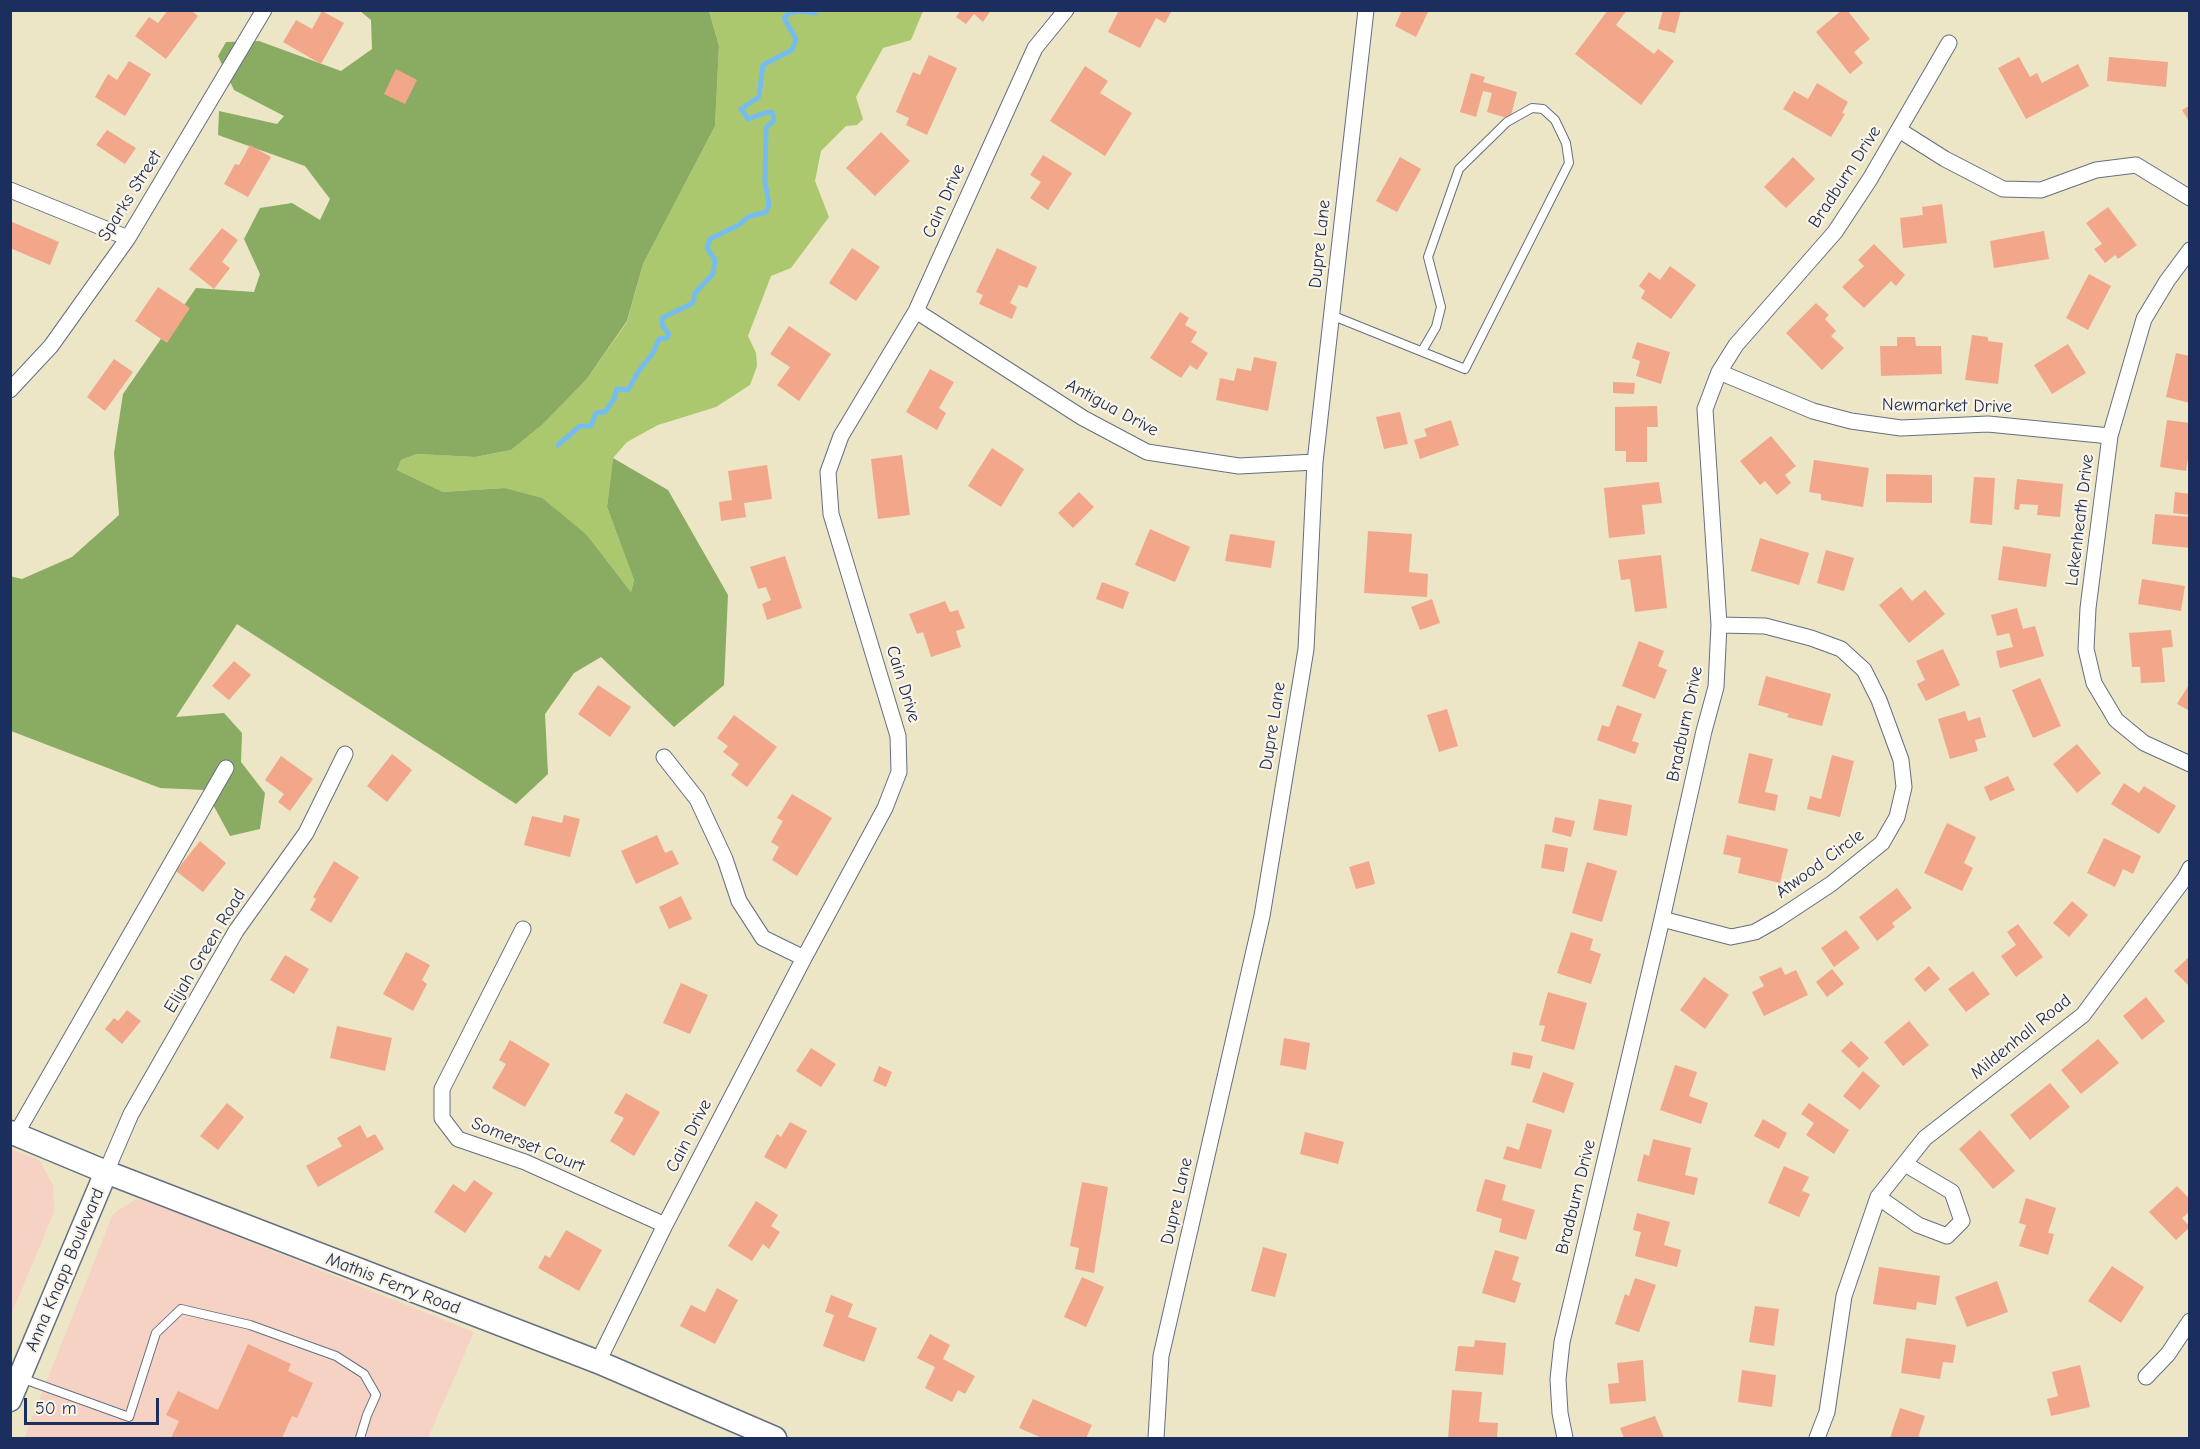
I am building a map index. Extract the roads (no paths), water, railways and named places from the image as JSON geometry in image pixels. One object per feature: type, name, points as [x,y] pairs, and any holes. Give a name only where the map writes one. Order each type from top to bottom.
[{"type":"main road","name":"Mathis Ferry Road","points":[[13,1133],[106,1172],[598,1362],[775,1438]]},
{"type":"main road","name":"Anna Knapp Boulevard","points":[[10,1400],[106,1172]]},
{"type":"street","name":"Sparks Street","points":[[10,390],[51,346],[128,238],[264,10]]},
{"type":"street","name":"Cain Drive","points":[[598,1362],[665,1225],[885,808],[899,772],[898,736],[831,514],[828,472],[841,436],[916,312],[1035,48],[1066,10]]},
{"type":"street","name":"Dupre Lane","points":[[1156,1438],[1161,1356],[1262,916],[1306,649],[1315,462],[1366,10]]},
{"type":"street","name":"Bradburn Drive","points":[[1565,1438],[1560,1413],[1558,1379],[1562,1341],[1716,687],[1719,625],[1705,409],[1719,372],[1736,345],[1835,232],[1899,130],[1949,43]]},
{"type":"street","points":[[1899,130],[1945,159],[2003,189],[2041,190],[2096,170],[2136,165],[2190,198]]},
{"type":"street","points":[[10,190],[128,238]]},
{"type":"street","name":"Lakenheath Drive","points":[[2190,250],[2166,281],[2144,319],[2110,436],[2088,608],[2086,650],[2094,683],[2116,720],[2144,743],[2190,764]]},
{"type":"street","name":"Antigua Drive","points":[[916,312],[1083,418],[1147,452],[1239,466],[1315,462]]},
{"type":"street","name":"Newmarket Drive","points":[[1719,372],[1813,411],[1851,422],[1901,428],[1988,424],[2110,436]]},
{"type":"street","name":"Atwood Circle","points":[[1662,919],[1731,937],[1763,928],[1831,884],[1882,843],[1898,817],[1904,787],[1901,760],[1879,700],[1864,669],[1841,649],[1811,638],[1765,626],[1719,625]]},
{"type":"street","name":"Elijah Green Road","points":[[106,1172],[131,1114],[236,931],[306,833],[345,754]]},
{"type":"street","points":[[664,757],[697,799],[725,859],[738,901],[763,938],[804,958]]},
{"type":"street","points":[[13,1133],[226,768]]},
{"type":"street","name":"Mildenhall Road","points":[[1817,1438],[1827,1412],[1844,1296],[1878,1197],[1925,1138],[2083,1016],[2185,878],[2190,868]]},
{"type":"street","name":"Somerset Court","points":[[524,929],[442,1089],[442,1119],[458,1139],[525,1162],[665,1225]]},
{"type":"street","points":[[1878,1197],[1918,1225],[1947,1236],[1962,1221],[1952,1192],[1905,1164]]},
{"type":"street","points":[[2146,1377],[2168,1354],[2190,1321]]},
{"type":"lane","points":[[1332,315],[1465,369],[1569,163],[1566,143],[1556,120],[1543,109],[1532,108],[1507,122],[1459,169],[1428,257],[1441,307],[1436,327],[1422,351]]},
{"type":"lane","points":[[20,1377],[129,1417],[156,1333],[181,1309],[250,1325],[336,1356],[364,1374],[376,1395],[367,1414],[360,1438]]},
{"type":"waterway","points":[[558,445],[580,426],[591,426],[596,413],[605,412],[614,399],[617,389],[628,390],[653,353],[659,339],[667,338],[669,334],[662,325],[662,318],[693,303],[695,293],[713,274],[715,260],[707,248],[710,239],[739,225],[748,217],[766,212],[769,205],[765,182],[766,128],[774,120],[772,112],[748,119],[741,109],[759,97],[763,65],[792,50],[796,39],[784,18],[789,13],[800,11],[815,13],[815,10]]}]
